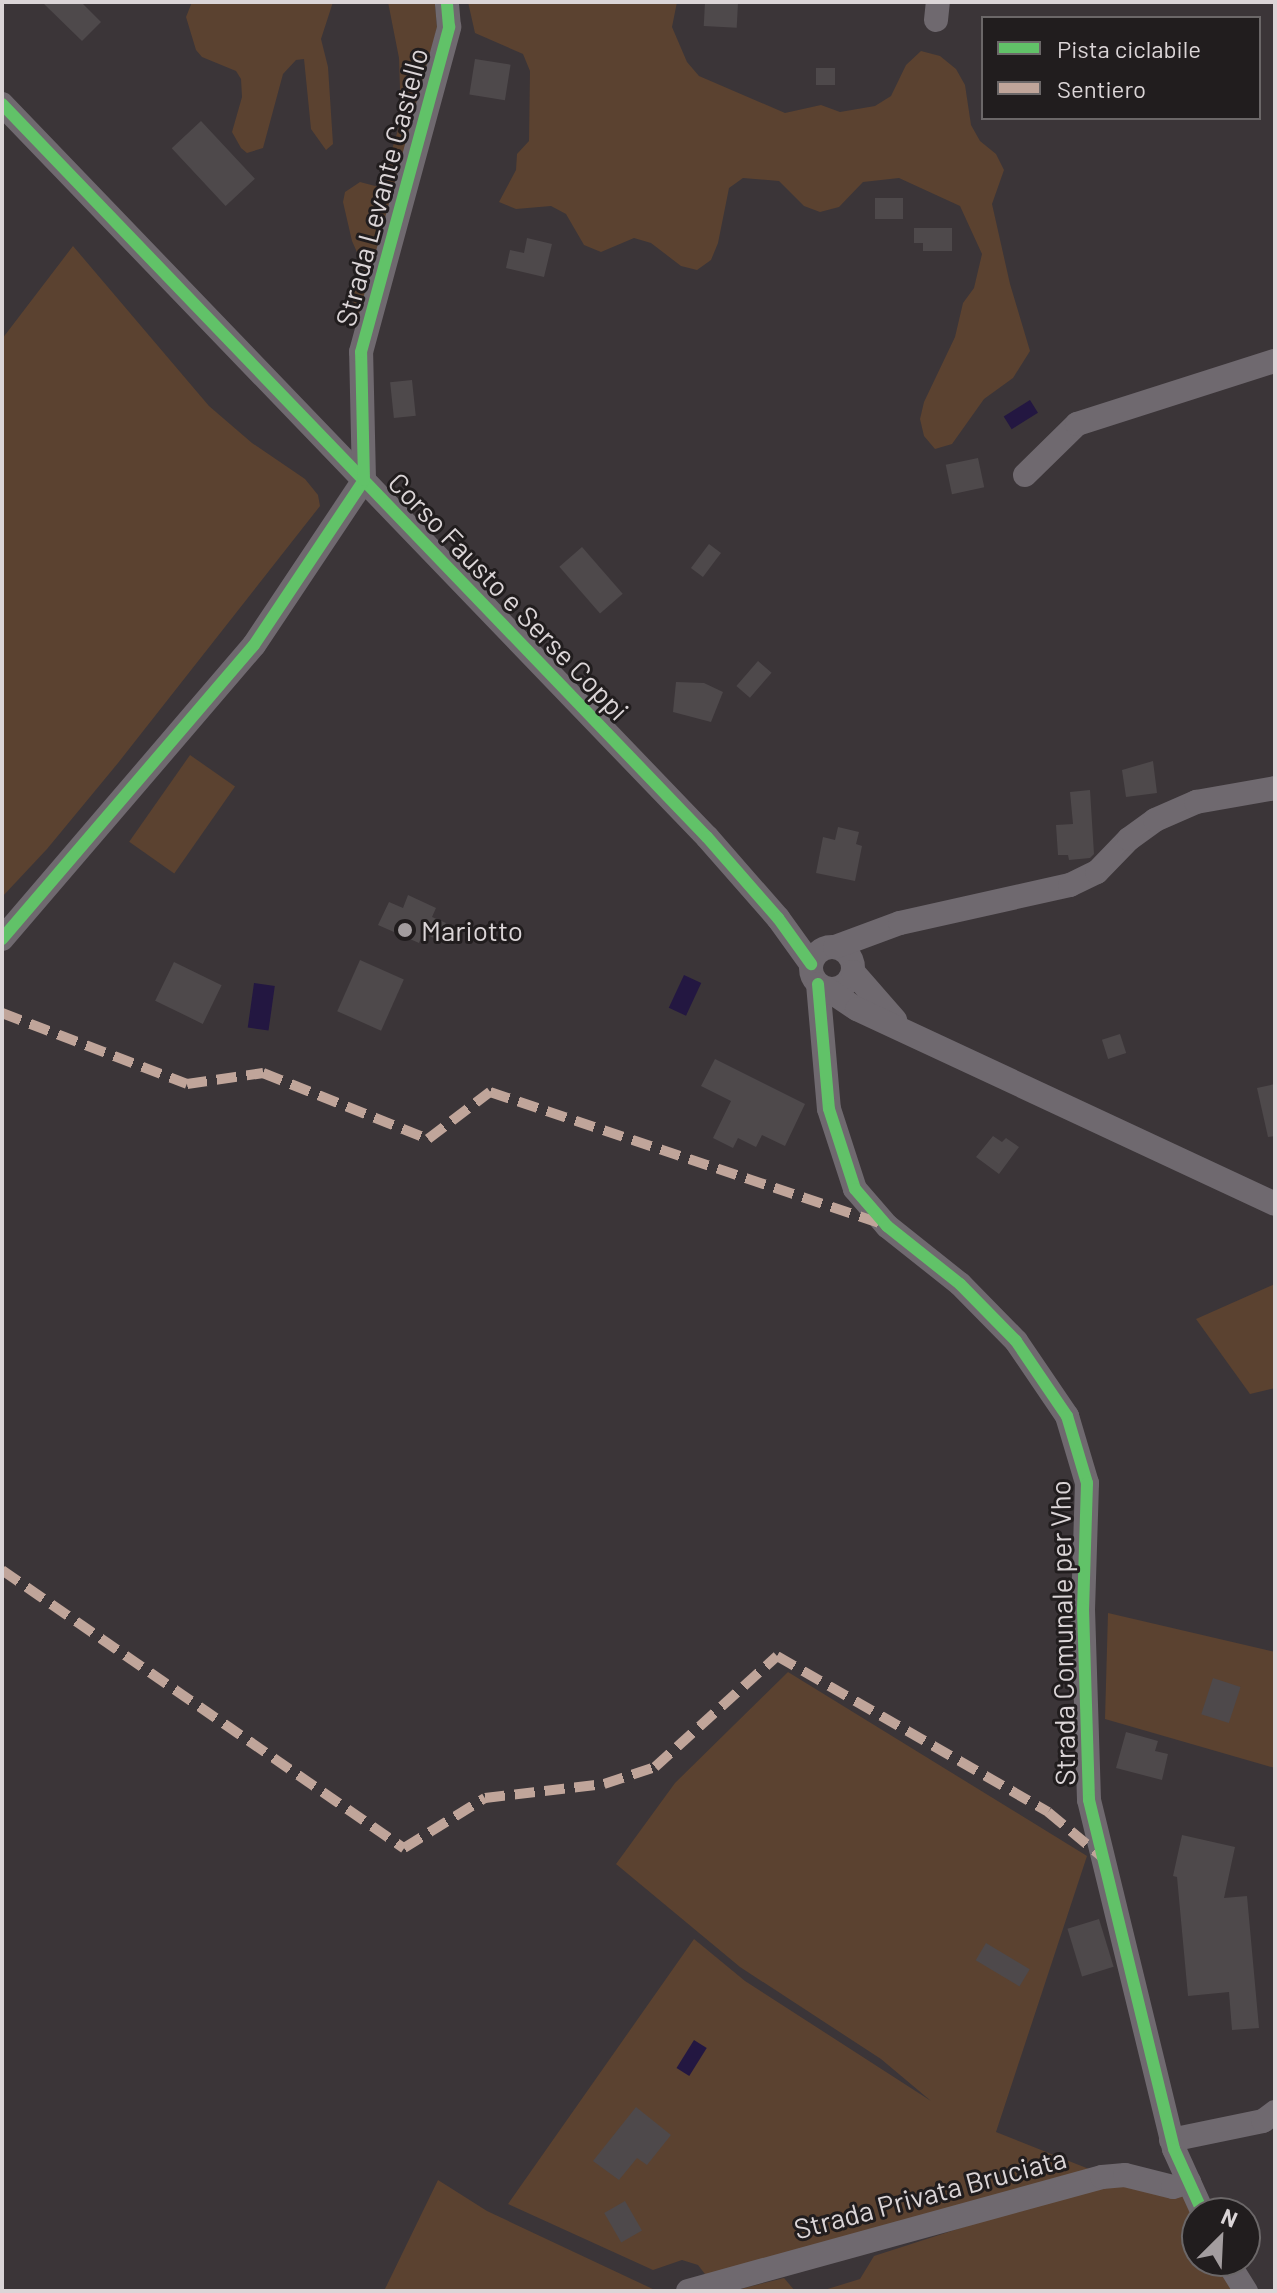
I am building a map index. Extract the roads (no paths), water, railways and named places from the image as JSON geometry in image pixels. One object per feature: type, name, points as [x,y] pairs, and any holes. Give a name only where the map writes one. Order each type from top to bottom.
[{"type":"street","name":"Strada Levante Castello","points":[[364,480],[361,352],[449,27],[447,2]]},
{"type":"street","name":"Corso Fausto e Serse Coppi","points":[[2,104],[707,837],[778,918],[819,979]]},
{"type":"street","points":[[1025,475],[1077,424],[1275,361]]},
{"type":"street","points":[[2,939],[254,645],[364,480]]},
{"type":"street","points":[[819,979],[820,950],[876,931],[1070,885],[1097,872],[1129,839],[1155,820],[1196,802],[1275,788]]},
{"type":"street","points":[[778,918],[806,930],[851,958],[854,970],[881,1008],[908,1032]]},
{"type":"street","points":[[819,979],[838,989],[849,981],[876,931]]},
{"type":"street","points":[[819,979],[857,1009],[1275,1204]]},
{"type":"street","name":"Strada Comunale per Vho","points":[[819,979],[829,1109],[855,1189],[887,1226],[960,1284],[1016,1341],[1067,1416],[1087,1483],[1083,1609],[1089,1800],[1171,2140],[1196,2197]]},
{"type":"street","points":[[1171,2140],[1263,2121],[1275,2112]]},
{"type":"street","name":"Strada Privata Bruciata","points":[[688,2291],[1102,2177],[1125,2175],[1173,2187],[1189,2182]]},
{"type":"place","name":"Mariotto","points":[[405,930]]}]
